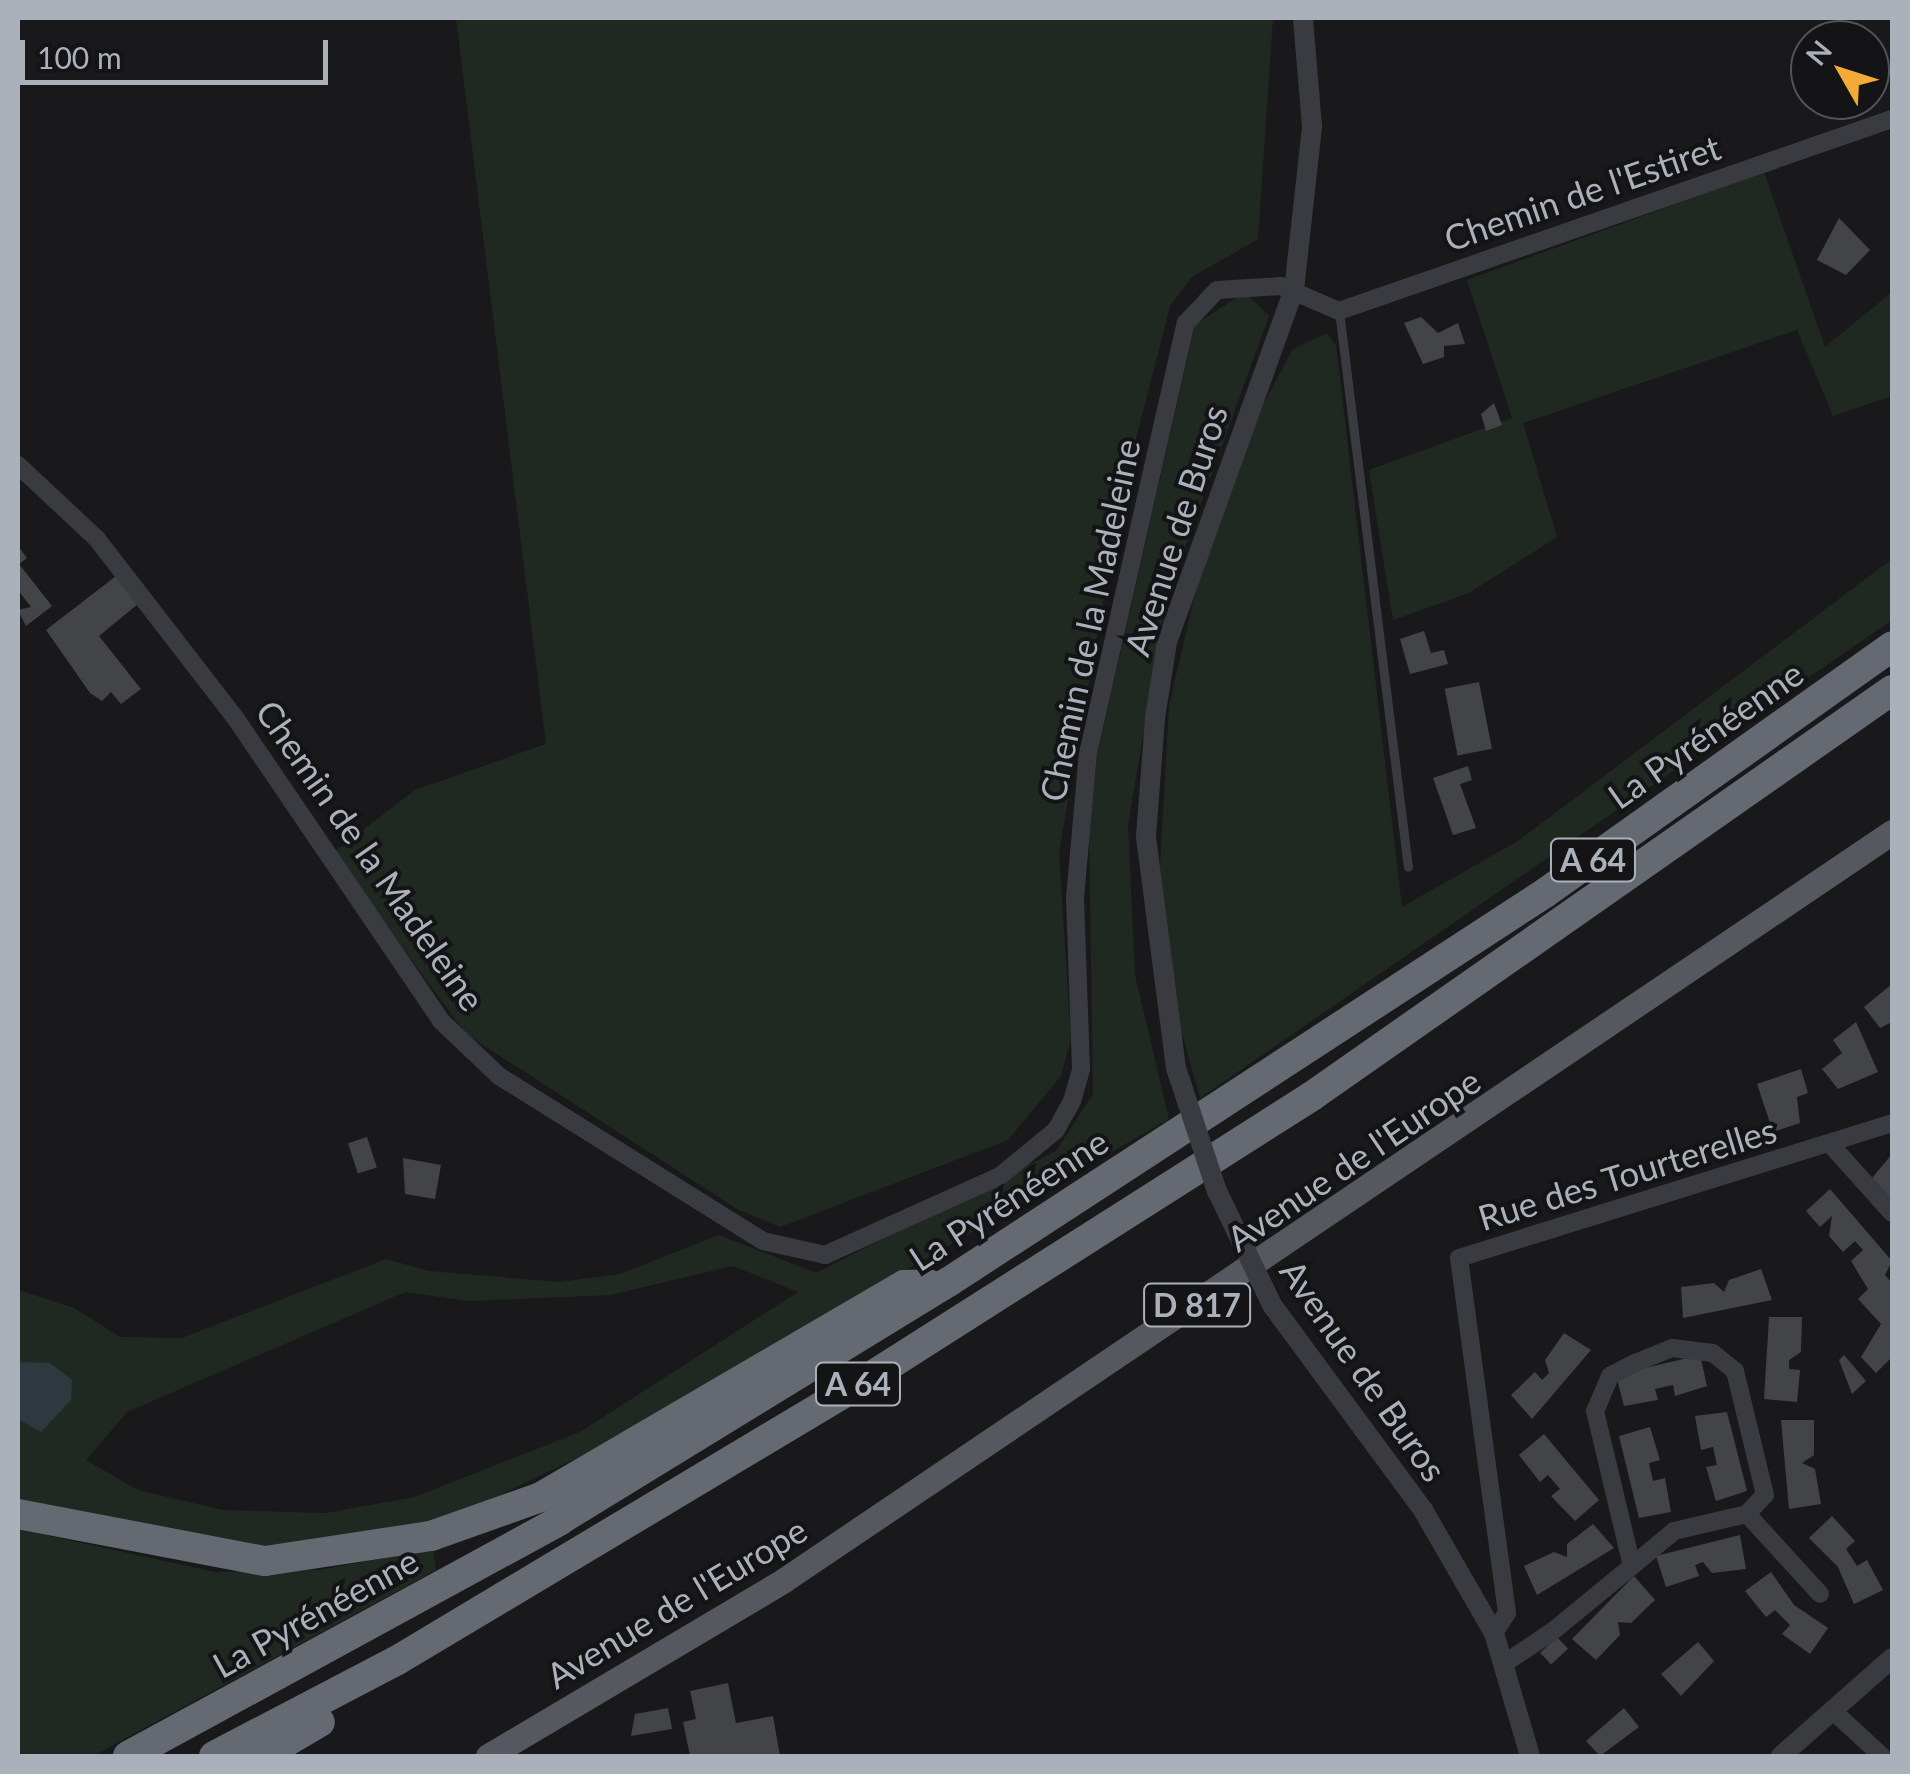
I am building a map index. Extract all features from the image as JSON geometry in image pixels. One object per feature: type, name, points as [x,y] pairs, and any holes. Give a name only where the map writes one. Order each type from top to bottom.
[{"type":"highway","name":"La Pyrénéenne","points":[[128,1756],[560,1520],[946,1283],[1545,894],[1892,646]]},
{"type":"highway","name":"La Pyrénéenne","points":[[214,1756],[396,1661],[864,1380],[1312,1096],[1892,690]]},
{"type":"highway","points":[[18,1514],[265,1561],[431,1536],[541,1496],[904,1285],[946,1283]]},
{"type":"highway","points":[[262,1756],[356,1701],[396,1661]]},
{"type":"main road","name":"Avenue de l'Europe","points":[[488,1756],[784,1580],[1892,832]]},
{"type":"street","name":"Avenue de Buros","points":[[1303,18],[1312,126],[1294,290],[1178,608],[1155,718],[1150,903],[1176,1068],[1218,1192],[1272,1305],[1423,1510],[1494,1633],[1530,1756]]},
{"type":"street","name":"Chemin de l'Estiret","points":[[1339,311],[1892,119]]},
{"type":"street","name":"Chemin de la Madeleine","points":[[18,465],[98,539],[234,716],[441,1021],[499,1076],[763,1241],[825,1255],[1000,1176],[1056,1130],[1072,1101],[1081,1069],[1075,898],[1088,753],[1186,323],[1217,290],[1250,282],[1294,290]]},
{"type":"street","points":[[1294,290],[1339,311]]},
{"type":"street","name":"Rue des Tourterelles","points":[[1494,1633],[1508,1613],[1459,1258],[1892,1124]]},
{"type":"street","points":[[1831,1145],[1892,1213]]},
{"type":"street","points":[[1505,1663],[1632,1566],[1674,1531],[1747,1514],[1765,1495],[1735,1372],[1713,1353],[1672,1348],[1610,1376],[1595,1410],[1628,1531],[1632,1566]]},
{"type":"street","points":[[1747,1514],[1820,1594]]},
{"type":"street","points":[[1628,1531],[1658,1544]]},
{"type":"street","points":[[1781,1756],[1892,1658]]},
{"type":"street","points":[[1832,1710],[1882,1756]]},
{"type":"lane","points":[[1339,311],[1408,867]]},
{"type":"shaded area","points":[[456,18],[1273,18],[1258,239],[1192,277],[1170,306],[1122,494],[1059,852],[1071,1039],[1061,1076],[1008,1140],[780,1227],[737,1209],[466,1034],[333,853],[415,790],[546,744]]},
{"type":"shaded area","points":[[1764,172],[1825,347],[1892,292],[1892,396],[1833,416],[1797,330],[1523,423],[1557,537],[1469,593],[1393,620],[1369,470],[1512,418],[1467,280]]},
{"type":"shaded area","points":[[1245,292],[1269,316],[1166,600],[1128,825],[1135,975],[1169,1119],[588,1453],[459,1514],[399,1533],[272,1550],[18,1499],[18,1290],[74,1308],[120,1337],[182,1338],[386,1259],[429,1271],[560,1282],[620,1274],[719,1235],[816,1273],[1056,1151],[1093,1094],[1089,827],[1097,756],[1195,325]],"holes":[[[733,1266],[798,1292],[580,1432],[414,1497],[326,1513],[223,1510],[138,1490],[86,1460],[127,1412],[405,1292],[468,1301],[610,1295]]]},
{"type":"shaded area","points":[[1327,333],[1336,345],[1402,907],[1518,841],[1892,559],[1892,620],[1200,1098],[1173,1001],[1159,883],[1169,706],[1202,564],[1263,405],[1293,349]]},
{"type":"shaded area","points":[[18,1362],[50,1363],[72,1380],[71,1400],[41,1432],[18,1419]]},
{"type":"shaded area","points":[[18,1529],[215,1572],[319,1570],[433,1549],[436,1570],[93,1756],[18,1756]]},
{"type":"building","points":[[1839,218],[1870,250],[1846,275],[1817,260]]},
{"type":"building","points":[[1421,317],[1438,333],[1458,323],[1465,344],[1444,346],[1444,357],[1423,364],[1404,323]]},
{"type":"building","points":[[1494,403],[1502,425],[1486,431],[1481,414]]},
{"type":"building","points":[[18,546],[27,558],[19,564],[52,606],[26,626],[18,610],[31,607],[18,590]]},
{"type":"building","points":[[116,576],[138,604],[99,636],[141,689],[121,704],[111,692],[102,701],[90,693],[46,630]]},
{"type":"building","points":[[1424,631],[1431,653],[1444,650],[1448,664],[1410,674],[1400,639]]},
{"type":"building","points":[[1479,682],[1492,749],[1458,755],[1445,689]]},
{"type":"building","points":[[1468,766],[1472,780],[1460,784],[1476,828],[1453,835],[1433,778]]},
{"type":"building","points":[[1892,984],[1892,1022],[1880,1028],[1864,1007]]},
{"type":"building","points":[[1856,1022],[1878,1072],[1838,1089],[1822,1069],[1842,1053],[1833,1040]]},
{"type":"building","points":[[1801,1069],[1808,1093],[1797,1097],[1800,1123],[1773,1132],[1757,1084]]},
{"type":"building","points":[[367,1137],[377,1167],[358,1174],[348,1143]]},
{"type":"building","points":[[1892,1154],[1892,1200],[1872,1178]]},
{"type":"building","points":[[403,1158],[441,1165],[435,1199],[405,1194]]},
{"type":"building","points":[[1830,1189],[1892,1261],[1885,1275],[1892,1283],[1892,1357],[1876,1373],[1861,1357],[1881,1324],[1858,1299],[1868,1289],[1851,1261],[1863,1250],[1855,1241],[1843,1252],[1829,1236],[1832,1216],[1820,1227],[1806,1211]]},
{"type":"building","points":[[1761,1269],[1772,1300],[1683,1318],[1681,1287],[1714,1283],[1724,1292],[1729,1280]]},
{"type":"building","points":[[1769,1317],[1802,1317],[1801,1352],[1789,1360],[1789,1369],[1800,1370],[1797,1402],[1764,1399]]},
{"type":"building","points":[[1564,1333],[1591,1350],[1532,1419],[1511,1395],[1535,1372],[1542,1380],[1549,1373],[1545,1360]]},
{"type":"building","points":[[1700,1355],[1707,1386],[1675,1396],[1673,1385],[1655,1389],[1658,1400],[1624,1406],[1616,1375]]},
{"type":"building","points":[[1844,1355],[1866,1381],[1852,1394],[1839,1360]]},
{"type":"building","points":[[1727,1412],[1747,1491],[1716,1501],[1706,1467],[1717,1465],[1713,1447],[1701,1450],[1695,1416]]},
{"type":"building","points":[[1781,1420],[1814,1420],[1814,1455],[1802,1463],[1815,1469],[1821,1504],[1789,1509]]},
{"type":"building","points":[[1650,1427],[1660,1460],[1649,1463],[1653,1481],[1665,1478],[1671,1512],[1639,1518],[1619,1436]]},
{"type":"building","points":[[1544,1434],[1599,1500],[1575,1521],[1551,1496],[1560,1489],[1548,1475],[1540,1482],[1519,1455]]},
{"type":"building","points":[[1832,1516],[1855,1541],[1846,1549],[1857,1566],[1867,1560],[1883,1590],[1854,1604],[1838,1567],[1809,1538]]},
{"type":"building","points":[[1593,1524],[1614,1548],[1537,1595],[1524,1566],[1554,1552],[1567,1557],[1567,1544]]},
{"type":"building","points":[[1740,1535],[1746,1569],[1712,1573],[1703,1562],[1695,1565],[1699,1576],[1666,1587],[1656,1556]]},
{"type":"building","points":[[1771,1572],[1794,1605],[1828,1628],[1810,1654],[1782,1634],[1790,1625],[1775,1610],[1766,1617],[1745,1591]]},
{"type":"building","points":[[1634,1576],[1655,1600],[1631,1623],[1618,1622],[1620,1635],[1596,1660],[1572,1639]]},
{"type":"building","points":[[1557,1637],[1568,1649],[1551,1664],[1540,1653]]},
{"type":"building","points":[[1698,1642],[1714,1661],[1681,1696],[1661,1674]]},
{"type":"building","points":[[728,1683],[736,1723],[773,1716],[780,1756],[690,1756],[683,1722],[696,1719],[690,1691]]},
{"type":"building","points":[[668,1708],[672,1729],[631,1736],[635,1714]]},
{"type":"building","points":[[1624,1708],[1639,1727],[1600,1756],[1586,1741]]}]
